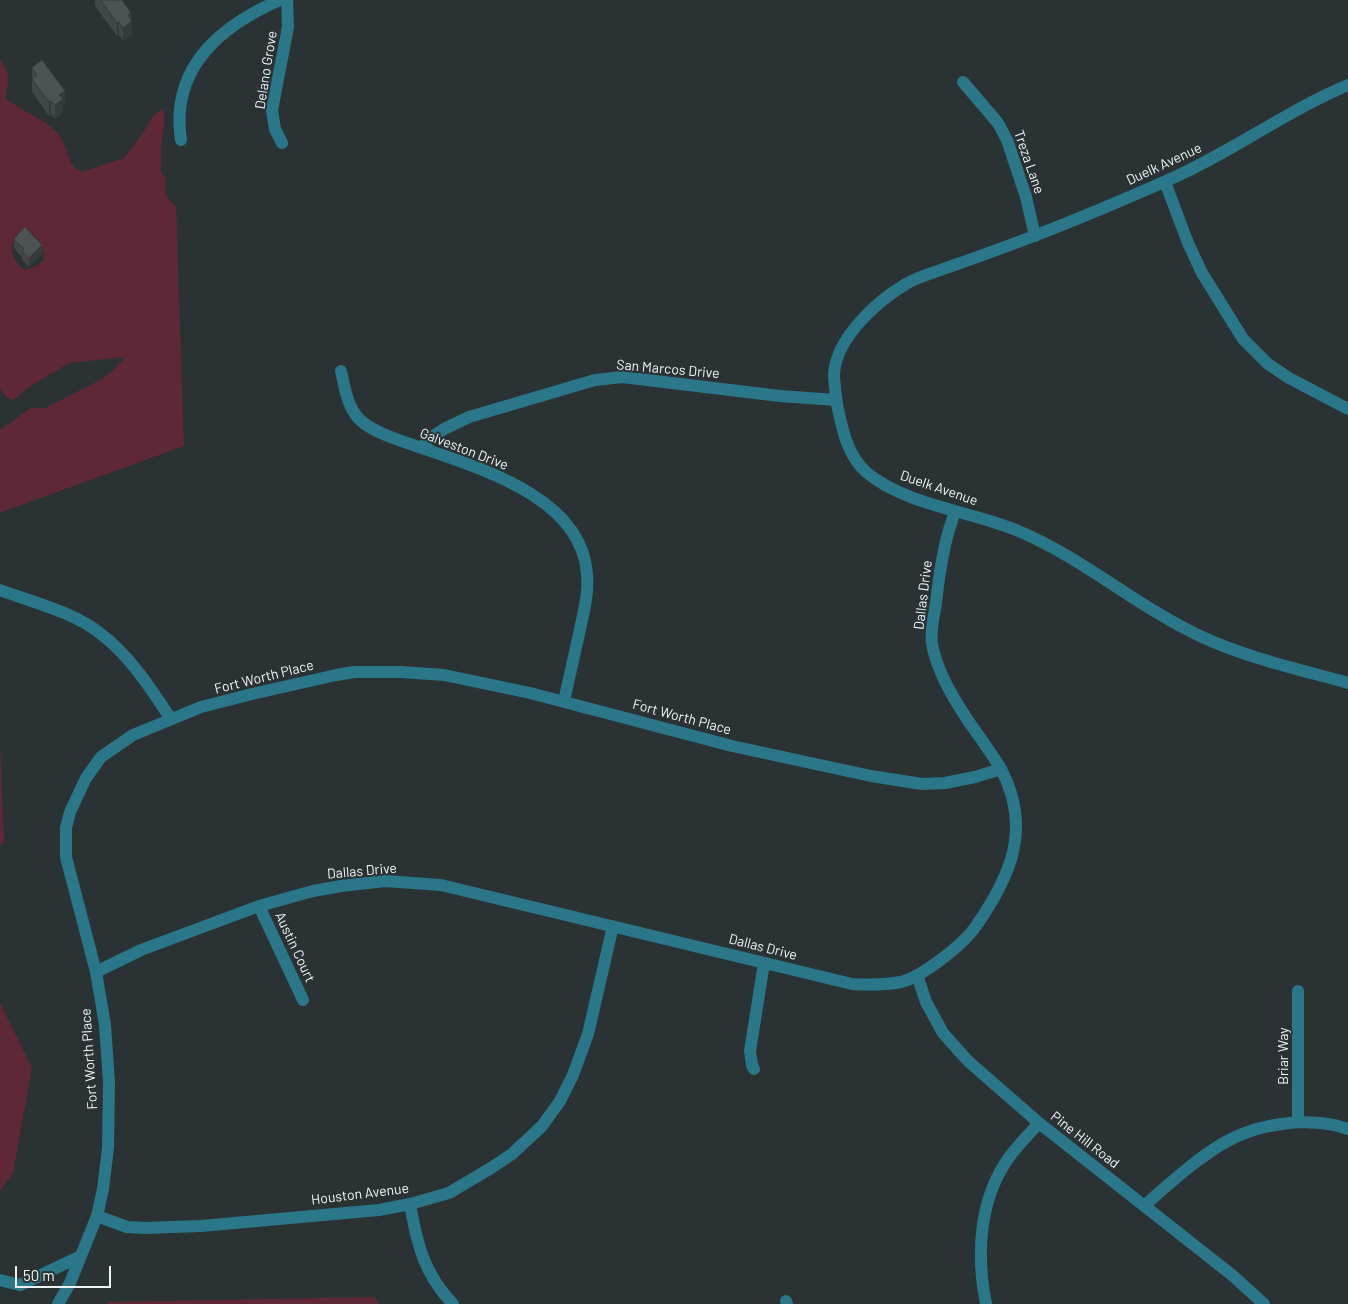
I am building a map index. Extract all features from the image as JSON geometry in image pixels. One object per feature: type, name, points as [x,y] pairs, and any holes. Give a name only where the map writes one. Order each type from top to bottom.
[{"type":"street","points":[[181,140],[178,122],[183,90],[200,56],[213,41],[236,24],[260,8],[280,0]]},
{"type":"street","name":"Delano Grove","points":[[282,143],[275,129],[272,110],[288,27],[287,0]]},
{"type":"street","name":"Treza Lane","points":[[963,82],[998,123],[1007,140],[1026,197],[1035,236]]},
{"type":"street","name":"Duelk Avenue","points":[[1348,86],[1325,95],[1195,168],[1165,182],[1035,236],[907,283],[873,308],[850,333],[838,357],[834,373],[836,400],[843,432],[851,453],[865,471],[890,487],[908,496],[1016,530],[1066,555],[1151,609],[1200,636],[1271,662],[1348,684]]},
{"type":"street","points":[[1165,182],[1188,243],[1202,273],[1243,339],[1268,364],[1289,378],[1348,409]]},
{"type":"street","name":"Galveston Drive","points":[[341,371],[350,408],[361,421],[394,438],[486,471],[516,486],[551,508],[569,526],[582,552],[586,568],[587,597],[564,701]]},
{"type":"street","name":"San Marcos Drive","points":[[422,448],[429,439],[444,429],[469,417],[595,380],[622,377],[780,396],[836,400]]},
{"type":"street","name":"Dallas Drive","points":[[96,972],[141,950],[259,906],[341,886],[385,881],[441,885],[852,984],[878,985],[903,981],[916,975],[938,961],[971,934],[994,900],[1004,881],[1013,856],[1016,835],[1016,812],[1012,794],[1001,769],[951,694],[939,668],[932,643],[932,628],[944,550],[955,510]]},
{"type":"street","points":[[0,590],[74,618],[100,633],[138,670],[171,719]]},
{"type":"street","name":"Fort Worth Place","points":[[58,1304],[70,1283],[97,1216],[103,1189],[108,1148],[109,1082],[105,1024],[96,972],[66,857],[66,828],[70,812],[86,778],[101,757],[133,735],[201,707],[252,694],[354,672],[401,672],[444,675],[564,701],[732,746],[871,776],[922,784],[945,783],[1001,769]]},
{"type":"street","name":"Austin Court","points":[[259,906],[303,1000]]},
{"type":"street","name":"Houston Avenue","points":[[97,1216],[127,1226],[145,1228],[201,1226],[379,1210],[449,1193],[512,1154],[542,1126],[560,1100],[573,1075],[588,1034],[613,926]]},
{"type":"street","points":[[754,1069],[750,1051],[764,963]]},
{"type":"street","name":"Pine Hill Road","points":[[916,975],[926,1002],[943,1033],[968,1061],[1039,1124],[1232,1275],[1264,1304]]},
{"type":"street","name":"Briar Way","points":[[1298,991],[1298,1122]]},
{"type":"street","points":[[1145,1206],[1186,1169],[1224,1143],[1246,1134],[1281,1124],[1298,1122],[1326,1123],[1348,1129]]},
{"type":"street","points":[[986,1304],[982,1281],[982,1238],[985,1214],[999,1174],[1010,1156],[1039,1124]]},
{"type":"street","points":[[410,1204],[418,1244],[429,1273],[453,1304]]},
{"type":"street","points":[[0,1280],[20,1285],[81,1256]]},
{"type":"shaded area","points":[[0,60],[8,78],[5,98],[55,130],[62,140],[73,166],[82,172],[124,158],[143,133],[152,117],[163,108],[165,120],[161,147],[161,172],[166,179],[165,191],[168,199],[176,207],[184,446],[0,512],[0,430],[31,408],[45,408],[102,379],[124,357],[69,363],[34,384],[13,400],[8,399],[0,389]],"holes":[[[28,235],[43,250],[44,260],[35,267],[25,270],[15,259],[12,246],[16,237]]]},
{"type":"shaded area","points":[[0,740],[4,842],[0,845]]},
{"type":"shaded area","points":[[0,1003],[32,1068],[13,1173],[0,1191]]},
{"type":"shaded area","points":[[374,1297],[379,1304],[107,1304],[107,1302]]},
{"type":"building","points":[[101,0],[122,0],[131,13],[128,15],[132,21],[123,28],[119,22],[117,23]]},
{"type":"building","points":[[42,60],[65,91],[59,95],[63,99],[55,105],[51,101],[49,102],[32,79],[37,75],[32,68]]},
{"type":"building","points":[[25,227],[42,245],[29,258],[22,251],[24,249],[14,239]]}]
